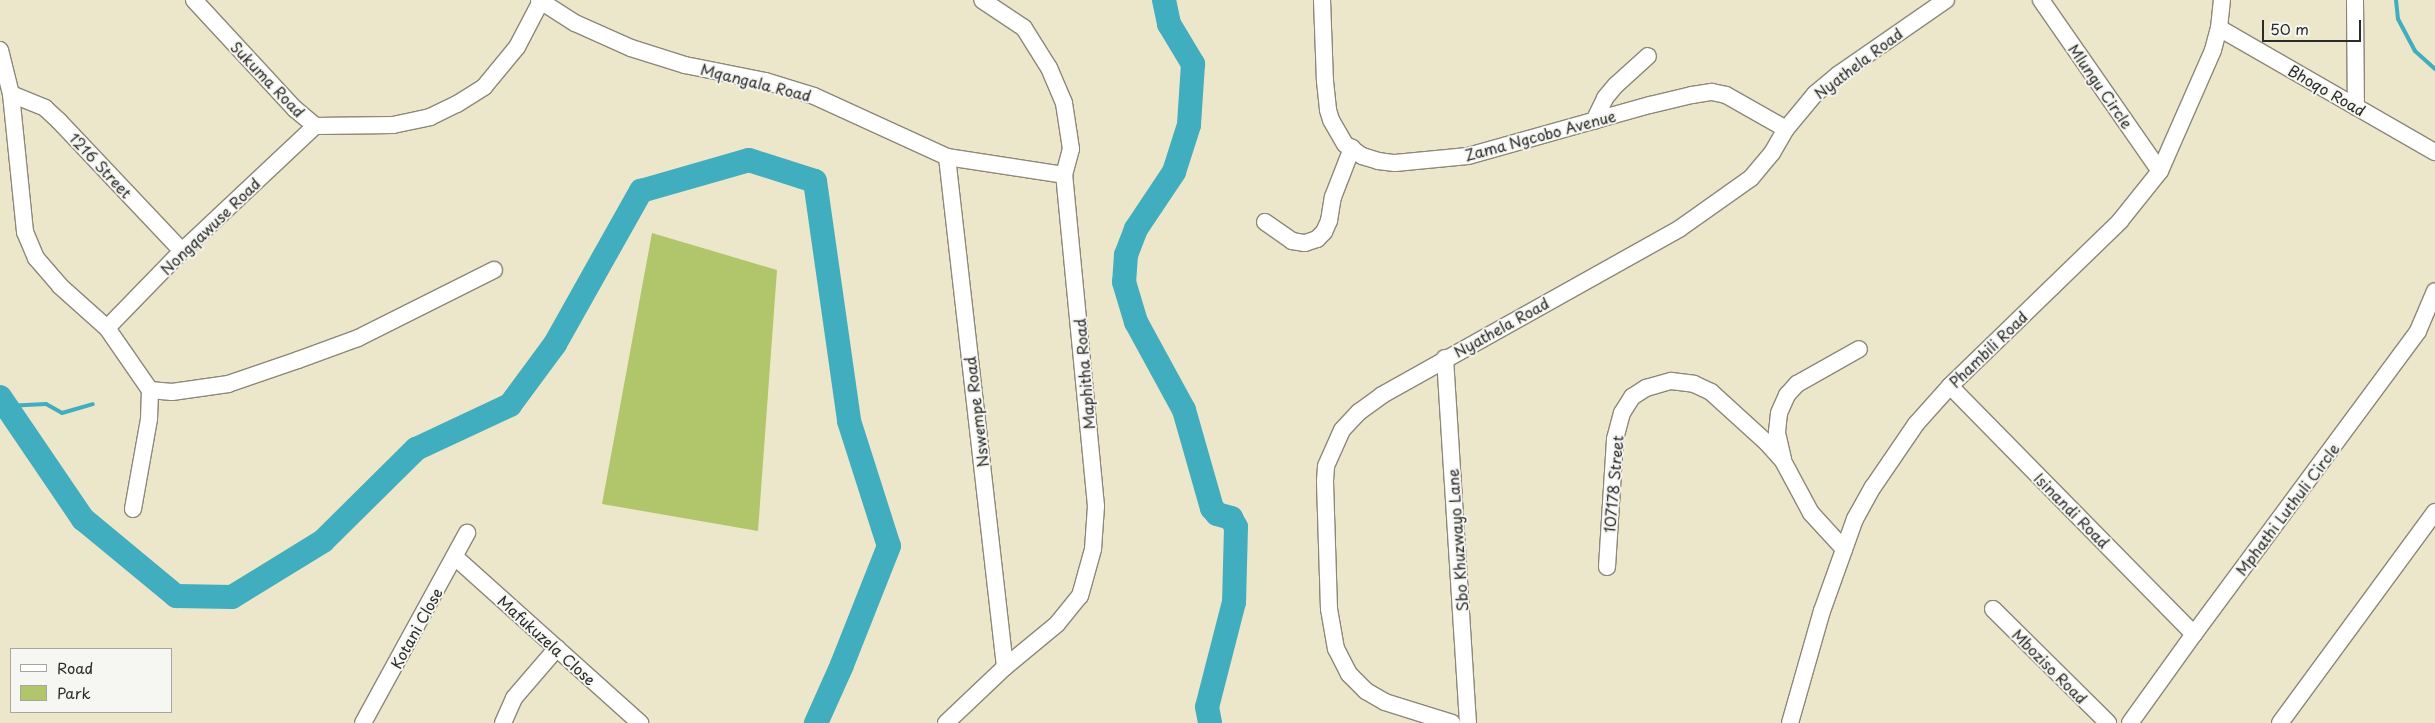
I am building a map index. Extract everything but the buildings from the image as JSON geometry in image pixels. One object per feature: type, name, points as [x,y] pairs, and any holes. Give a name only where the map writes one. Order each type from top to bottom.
[{"type":"street","name":"Sukuma Road","points":[[194,0],[295,109],[315,126],[393,125],[430,117],[457,104],[484,86],[517,48],[540,1]]},
{"type":"street","name":"Maphitha Road","points":[[946,723],[1005,667],[1057,624],[1080,596],[1093,549],[1096,506],[1064,175],[1071,149],[1064,103],[1049,68],[1024,28],[982,0]]},
{"type":"street","name":"Zama Ngcobo Avenue","points":[[1322,0],[1328,110],[1337,133],[1345,144],[1362,156],[1394,163],[1468,156],[1692,94],[1712,92],[1726,95],[1786,129]]},
{"type":"street","name":"Nyathela Road","points":[[1452,723],[1385,702],[1366,691],[1349,674],[1336,649],[1330,609],[1325,481],[1331,451],[1342,430],[1349,421],[1382,395],[1678,229],[1751,178],[1772,153],[1786,129],[1821,89],[1946,0]]},
{"type":"street","name":"Mlungu Circle","points":[[2041,0],[2160,171]]},
{"type":"street","name":"Phambili Road","points":[[1790,723],[1822,611],[1856,519],[1872,487],[1916,424],[1950,386],[2120,222],[2160,171],[2213,50],[2219,28],[2222,0]]},
{"type":"street","points":[[2355,0],[2356,107]]},
{"type":"street","name":"Mqangala Road","points":[[540,1],[575,23],[631,48],[685,65],[765,81],[814,96],[947,156],[1064,175]]},
{"type":"street","name":"Bhoqo Road","points":[[2219,28],[2435,152]]},
{"type":"street","points":[[0,50],[11,94],[25,232],[36,258],[60,286],[107,328],[147,387],[149,419],[133,508]]},
{"type":"street","points":[[1594,121],[1605,98],[1616,85],[1648,56]]},
{"type":"street","name":"1216 Street","points":[[11,94],[45,108],[182,251]]},
{"type":"street","name":"Nongqawuse Road","points":[[107,328],[182,251],[315,126]]},
{"type":"street","points":[[1265,222],[1292,241],[1305,243],[1317,239],[1324,232],[1329,221],[1333,197],[1352,148]]},
{"type":"street","name":"Nswempe Road","points":[[947,156],[1005,667]]},
{"type":"street","points":[[147,387],[172,392],[228,384],[358,338],[494,270]]},
{"type":"street","name":"Mphathi Luthuli Circle","points":[[2130,723],[2418,331],[2435,291]]},
{"type":"street","points":[[1783,461],[1777,432],[1779,413],[1787,395],[1797,384],[1859,349]]},
{"type":"street","name":"Sbo Khuzwayo Lane","points":[[1446,358],[1468,723]]},
{"type":"street","name":"107178 Street","points":[[1607,567],[1615,439],[1622,413],[1632,397],[1646,388],[1671,381],[1694,384],[1711,392],[1767,443],[1783,461],[1811,513],[1844,550]]},
{"type":"street","name":"Isinandi Road","points":[[1950,386],[2194,634]]},
{"type":"street","points":[[2280,723],[2435,512]]},
{"type":"street","name":"Kotani Close","points":[[363,723],[467,533]]},
{"type":"street","name":"Mafukuzela Close","points":[[455,557],[640,723]]},
{"type":"street","name":"Mboziso Road","points":[[1993,609],[2108,723]]},
{"type":"street","points":[[503,723],[514,698],[557,648]]},
{"type":"green space","points":[[652,233],[777,270],[758,531],[602,504]]},
{"type":"waterway","points":[[1164,0],[1169,24],[1193,64],[1189,125],[1174,172],[1136,229],[1126,255],[1124,282],[1136,322],[1184,410],[1212,508],[1217,514],[1231,518],[1236,527],[1234,602],[1207,707],[1210,723]]},
{"type":"waterway","points":[[2396,0],[2398,19],[2415,51],[2435,69]]},
{"type":"waterway","points":[[0,397],[83,519],[176,596],[232,597],[323,541],[416,449],[510,405],[555,344],[641,191],[749,160],[815,181],[849,421],[889,546],[842,665],[816,723]]},
{"type":"waterway","points":[[6,406],[46,404],[62,413],[93,404]]}]
